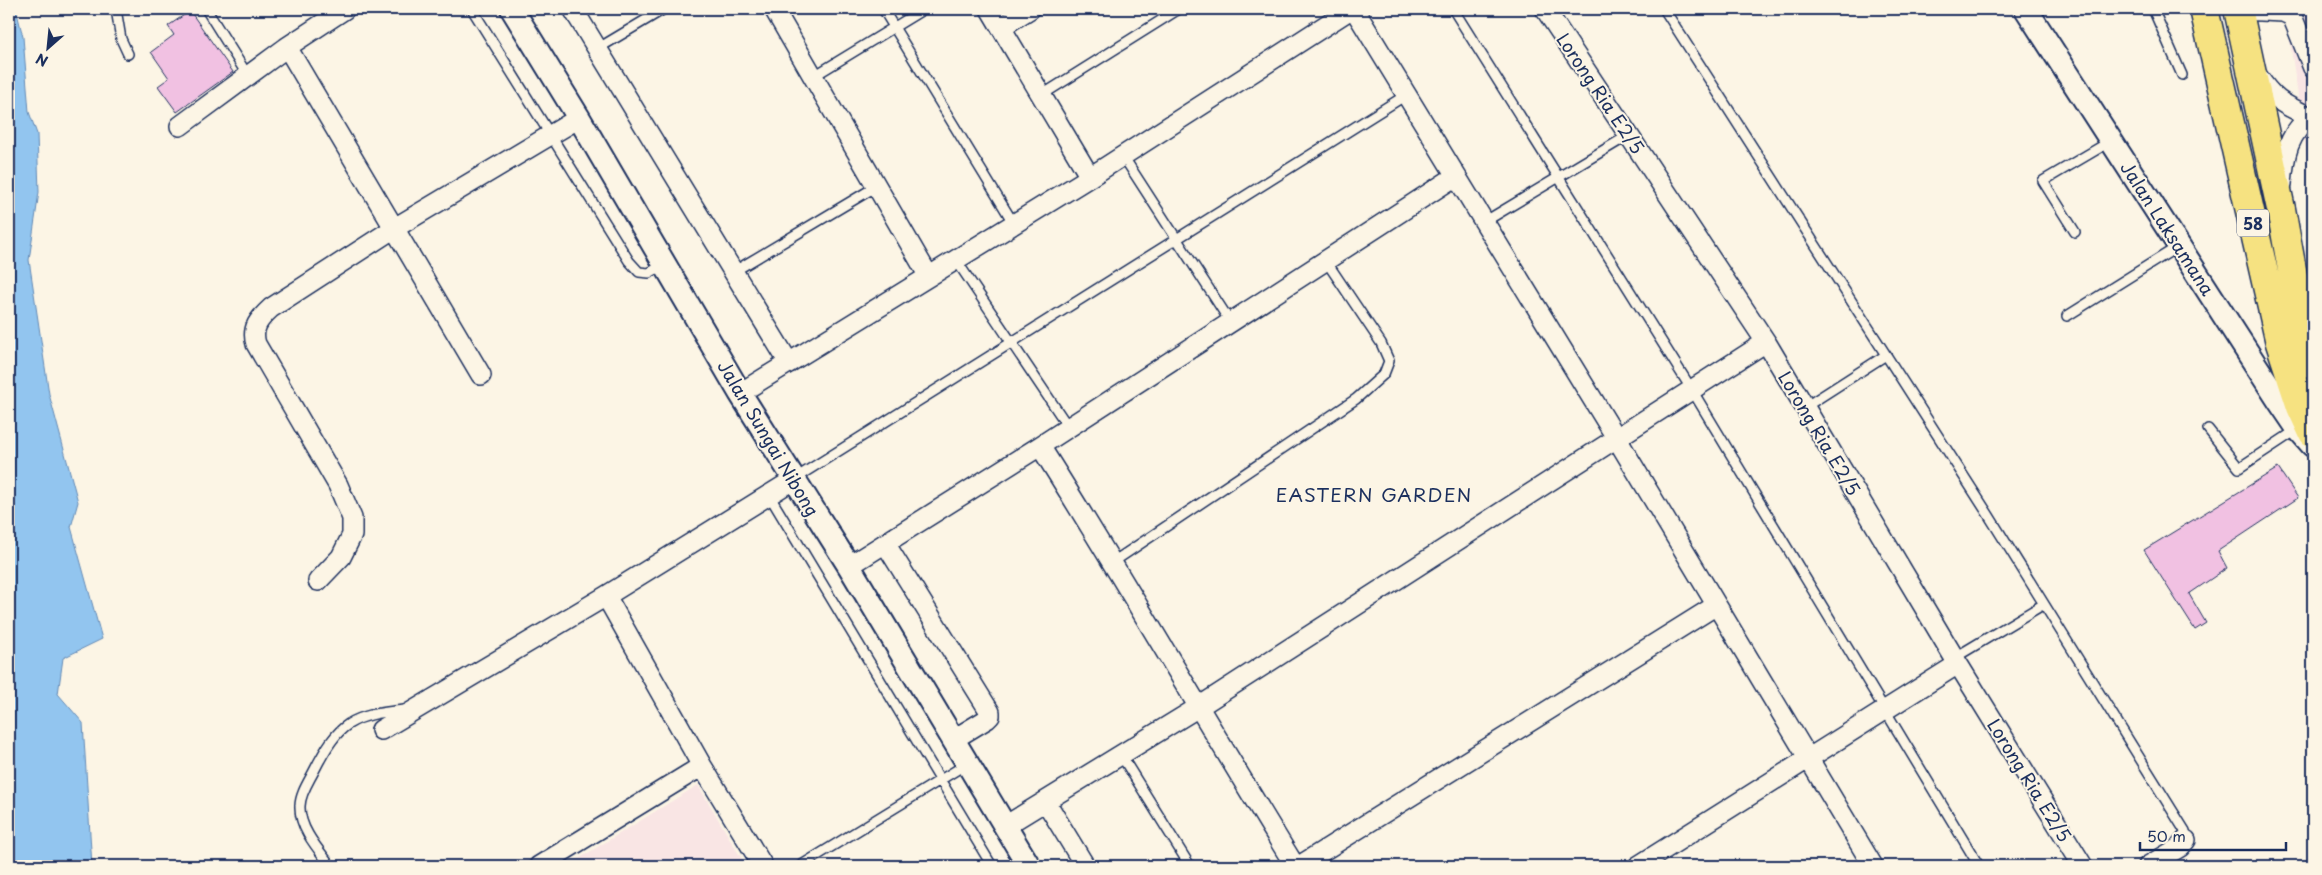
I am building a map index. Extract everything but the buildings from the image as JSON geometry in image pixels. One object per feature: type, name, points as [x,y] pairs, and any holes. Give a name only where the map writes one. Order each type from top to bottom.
[{"type":"highway","name":"58","points":[[2204,9],[2280,343],[2301,406],[2306,431]]},
{"type":"highway","name":"58","points":[[2238,9],[2281,209],[2301,319],[2313,365]]},
{"type":"street","points":[[180,126],[287,47],[345,9]]},
{"type":"street","name":"Jalan Sungai Nibong","points":[[512,9],[579,118],[740,393],[793,480],[849,566],[1029,866]]},
{"type":"street","points":[[572,9],[789,364]]},
{"type":"street","points":[[774,9],[928,275]]},
{"type":"street","points":[[990,9],[1090,177]]},
{"type":"street","points":[[1001,27],[1030,9]]},
{"type":"street","points":[[740,393],[928,275],[956,260],[1090,177],[1352,9],[1617,439],[1715,606],[1873,866]]},
{"type":"street","name":"Lorong Ria E2/5","points":[[1545,9],[1766,342],[1956,661],[2083,866]]},
{"type":"street","name":"Jalan Laksamana","points":[[2026,9],[2179,246],[2306,431],[2313,446]]},
{"type":"street","points":[[2238,9],[2283,12],[2292,16],[2313,68]]},
{"type":"street","points":[[287,47],[480,375]]},
{"type":"street","points":[[2251,66],[2276,100],[2312,116],[2292,136],[2287,146],[2281,209]]},
{"type":"street","points":[[318,581],[341,557],[352,536],[352,518],[338,485],[256,344],[254,336],[257,321],[270,308],[393,229],[552,136],[579,118]]},
{"type":"street","points":[[849,566],[1069,428],[1456,176]]},
{"type":"street","points":[[1005,826],[1197,708],[1766,342]]},
{"type":"street","points":[[1040,446],[1113,562],[1197,708],[1297,866],[1715,606]]},
{"type":"street","points":[[381,730],[606,596],[793,480]]},
{"type":"street","points":[[885,543],[990,712],[988,719],[954,739]]},
{"type":"street","points":[[606,596],[702,766],[763,866]]},
{"type":"street","points":[[1638,866],[1886,710],[1956,661]]},
{"type":"street","points":[[539,866],[702,766]]},
{"type":"street","points":[[1046,802],[1085,866]]},
{"type":"street","points":[[2148,866],[2180,847],[2186,840]]},
{"type":"lane","points":[[116,9],[121,39],[128,54]]},
{"type":"lane","points":[[206,9],[248,76]]},
{"type":"lane","points":[[472,9],[630,261],[639,272],[649,272],[665,264]]},
{"type":"lane","points":[[597,49],[664,9]]},
{"type":"lane","points":[[883,9],[1014,224]]},
{"type":"lane","points":[[814,76],[924,9]]},
{"type":"lane","points":[[1042,95],[1179,9]]},
{"type":"lane","points":[[1453,9],[1692,390],[1979,866]]},
{"type":"lane","points":[[1664,9],[2044,604],[2185,831],[2186,840]]},
{"type":"lane","points":[[2153,9],[2182,75]]},
{"type":"lane","points":[[793,480],[1406,95]]},
{"type":"lane","points":[[1484,222],[1628,135]]},
{"type":"lane","points":[[2075,232],[2044,180],[2111,141]]},
{"type":"lane","points":[[1123,156],[1231,323]]},
{"type":"lane","points":[[733,272],[877,186]]},
{"type":"lane","points":[[2067,316],[2179,246]]},
{"type":"lane","points":[[956,260],[1069,428]]},
{"type":"lane","points":[[1113,562],[1356,399],[1384,374],[1389,361],[1381,343],[1326,262]]},
{"type":"lane","points":[[1805,407],[1886,354]]},
{"type":"lane","points":[[2208,429],[2239,468],[2306,431]]},
{"type":"lane","points":[[769,495],[992,866]]},
{"type":"lane","points":[[1956,661],[2044,604]]},
{"type":"lane","points":[[330,866],[303,823],[300,805],[319,762],[334,736],[349,723],[373,714],[416,710]]},
{"type":"lane","points":[[1121,755],[1190,866]]},
{"type":"lane","points":[[800,866],[968,763]]},
{"type":"shaded area","points":[[2285,9],[2313,9],[2313,196]]},
{"type":"shaded area","points":[[698,785],[746,866],[567,866]]},
{"type":"water","points":[[9,9],[16,9],[23,37],[29,112],[37,134],[39,192],[29,260],[49,394],[78,502],[71,527],[102,639],[63,658],[58,694],[83,723],[92,866],[9,866]]},
{"type":"district","name":"EASTERN GARDEN","points":[[1374,494]]}]
